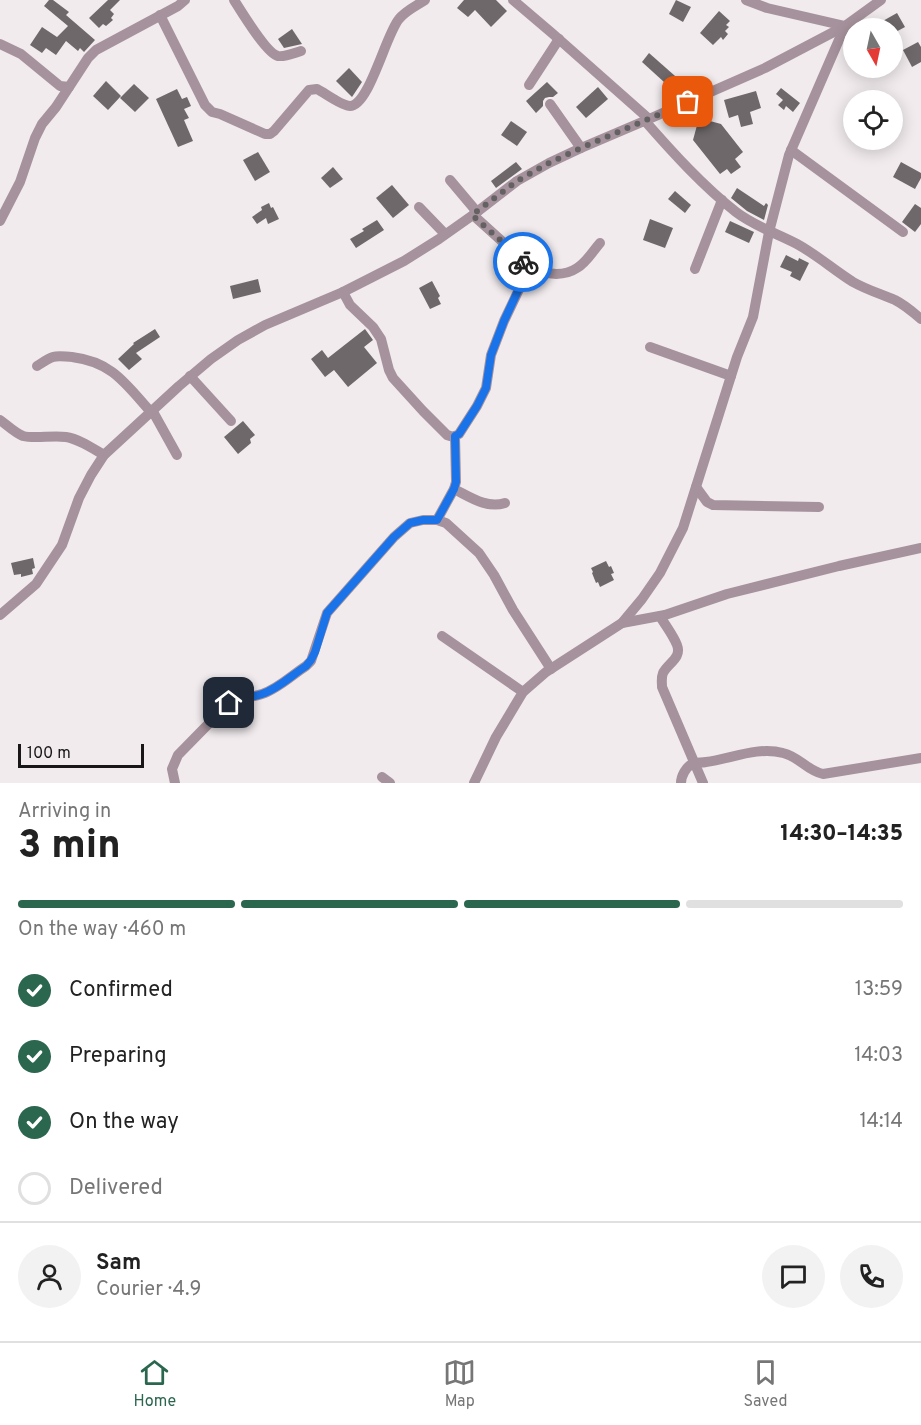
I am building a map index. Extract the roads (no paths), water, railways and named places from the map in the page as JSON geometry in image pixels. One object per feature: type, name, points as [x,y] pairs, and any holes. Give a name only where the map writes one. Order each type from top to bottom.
[{"type":"street","points":[[0,221],[20,182],[42,124],[88,58],[96,50],[178,6],[185,0]]},
{"type":"street","points":[[234,0],[249,24],[273,54],[285,56],[301,51]]},
{"type":"street","points":[[160,15],[209,111],[265,135],[274,131],[313,88],[347,105],[356,104],[364,95],[398,20],[407,11],[425,0]]},
{"type":"street","points":[[513,0],[647,120],[667,146],[738,214],[769,232],[796,243],[868,291],[898,302],[921,320]]},
{"type":"street","points":[[746,0],[767,8],[843,26]]},
{"type":"street","points":[[856,18],[881,0]]},
{"type":"street","points":[[0,615],[36,584],[62,545],[79,498],[90,475],[104,455],[190,376],[238,340],[265,325],[343,292],[404,261],[475,214],[517,181],[549,163],[765,68],[843,27]]},
{"type":"street","points":[[474,783],[496,737],[523,692],[551,669],[622,623],[660,573],[683,528],[737,357],[753,317],[769,232],[791,150],[843,31]]},
{"type":"street","points":[[529,86],[559,39]]},
{"type":"street","points":[[0,44],[21,54],[60,86],[69,87]]},
{"type":"street","points":[[549,104],[581,148]]},
{"type":"street","points":[[791,150],[903,232]]},
{"type":"street","points":[[343,292],[350,304],[373,327],[381,339],[393,378],[447,435],[451,437],[459,434],[486,388],[491,355],[523,280],[524,268],[523,262],[475,214],[450,180]]},
{"type":"street","points":[[695,269],[722,200]]},
{"type":"street","points":[[419,207],[445,234]]},
{"type":"street","points":[[524,268],[558,274],[568,272],[579,267],[600,243]]},
{"type":"street","points":[[650,347],[731,376]]},
{"type":"street","points":[[37,366],[52,357],[88,359],[117,375],[151,411],[177,455]]},
{"type":"street","points":[[190,376],[231,421]]},
{"type":"street","points":[[0,420],[23,435],[68,437],[104,455]]},
{"type":"street","points":[[437,520],[456,482],[455,436]]},
{"type":"street","points":[[696,487],[707,502],[713,505],[819,507]]},
{"type":"street","points":[[454,489],[478,501],[497,505],[505,503]]},
{"type":"street","points":[[175,783],[172,769],[178,755],[229,703],[270,691],[306,666],[319,640],[327,613],[394,537],[410,523],[437,520],[446,523],[479,553],[551,669]]},
{"type":"street","points":[[622,623],[660,616],[727,594],[921,548]]},
{"type":"street","points":[[660,616],[678,646],[678,654],[664,670],[662,687],[703,783]]},
{"type":"street","points":[[442,636],[523,692]]},
{"type":"street","points":[[681,783],[681,778],[694,762],[759,752],[774,751],[794,756],[813,772],[823,774],[921,758]]}]
